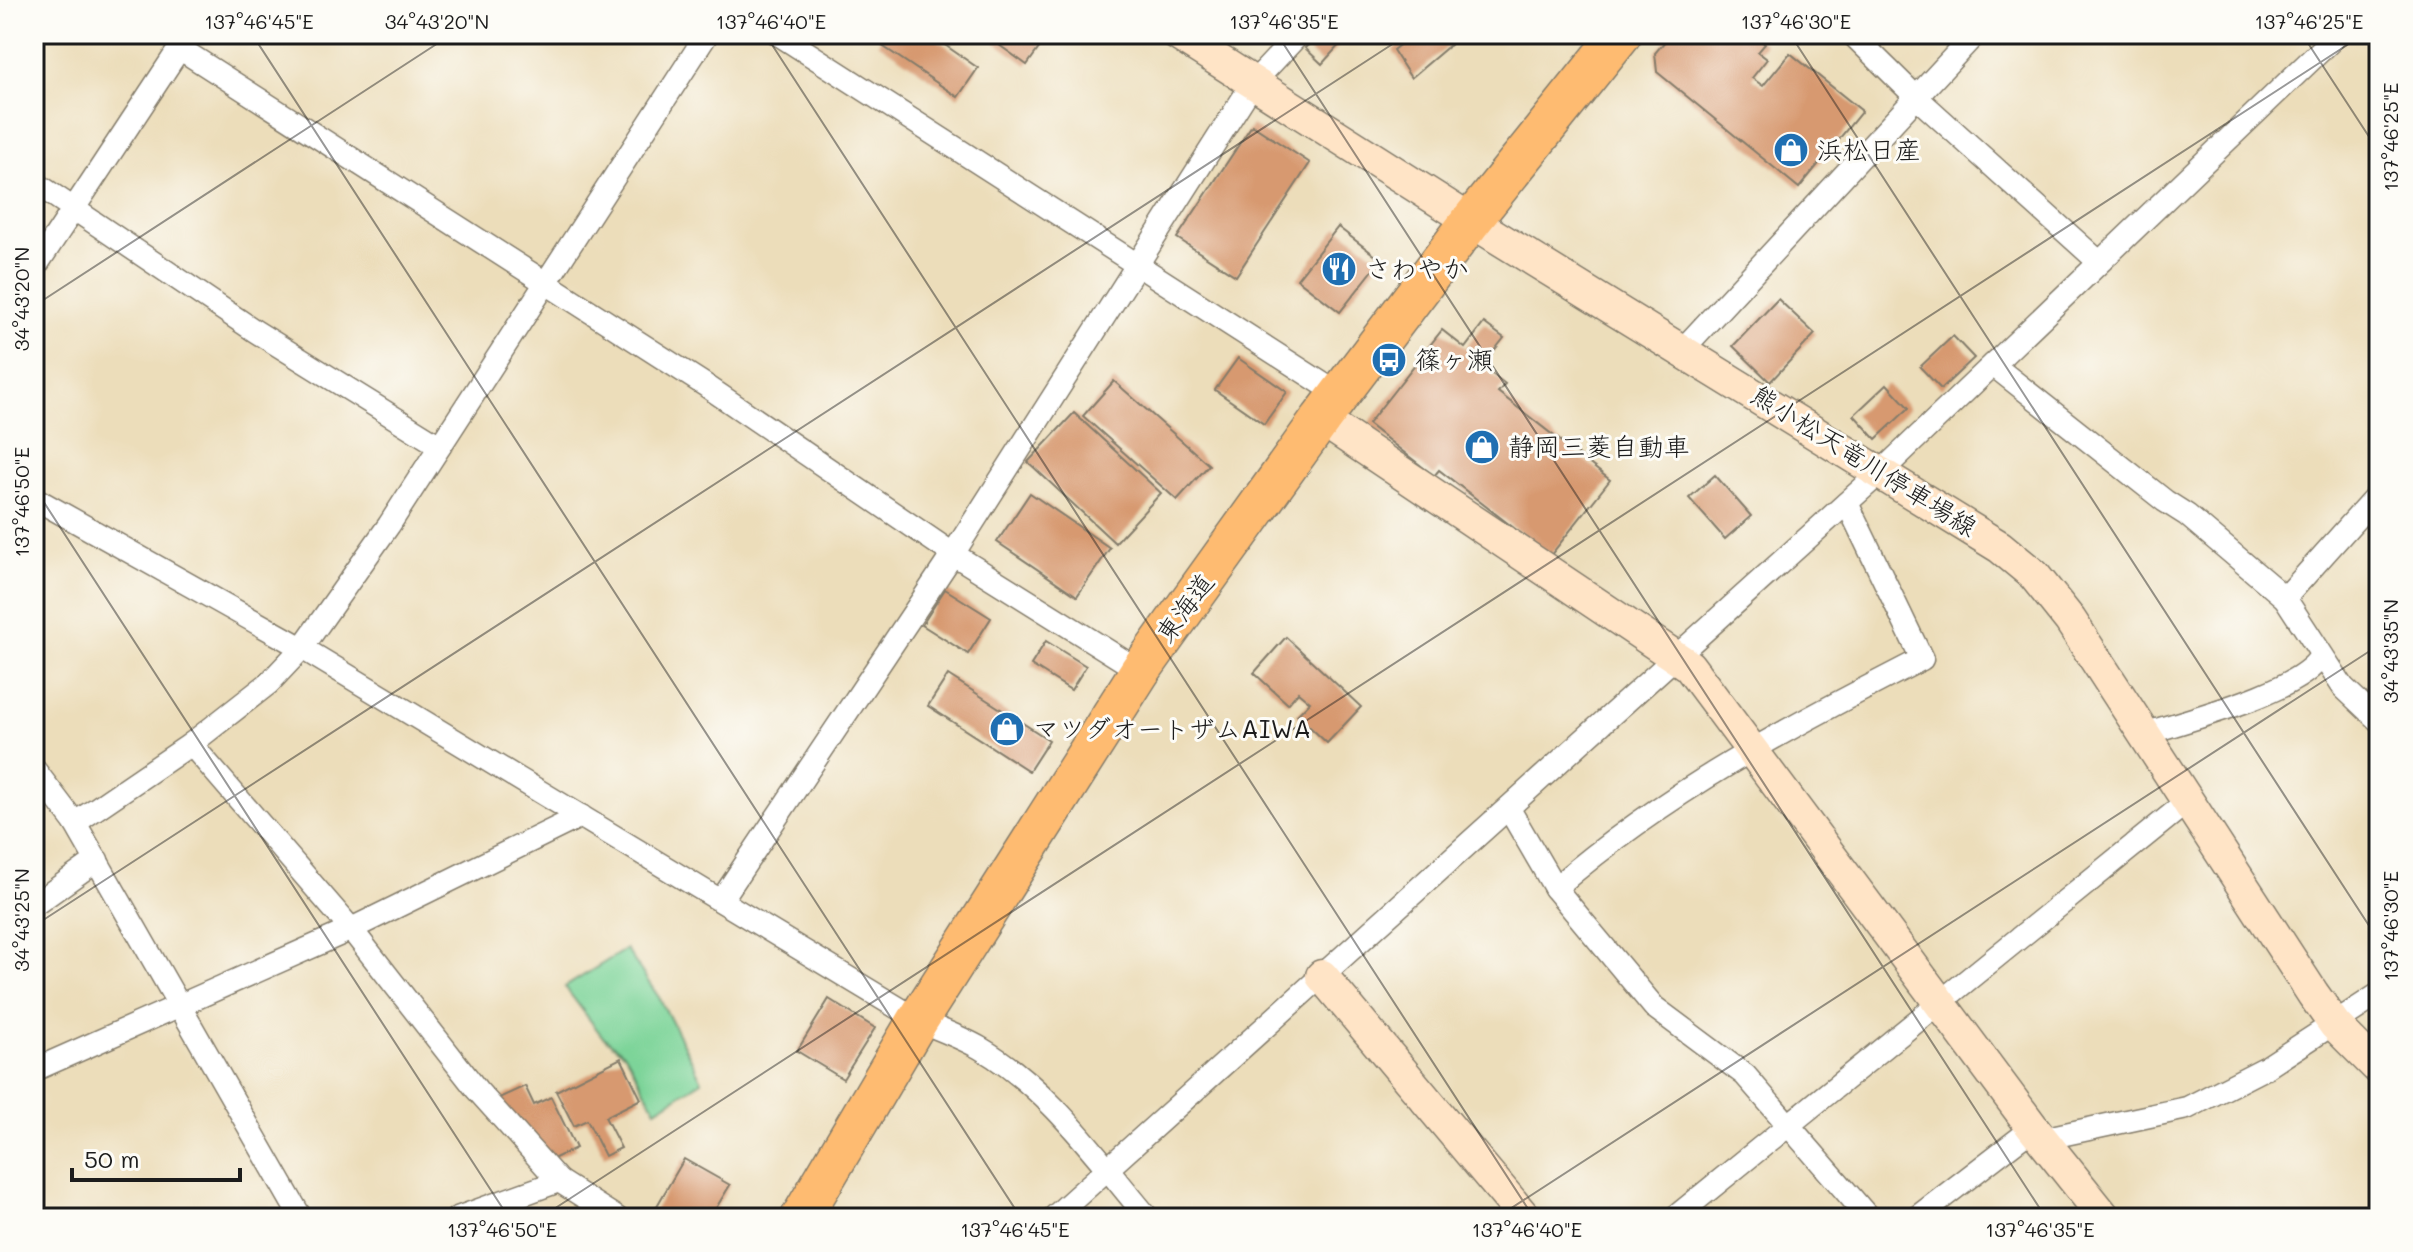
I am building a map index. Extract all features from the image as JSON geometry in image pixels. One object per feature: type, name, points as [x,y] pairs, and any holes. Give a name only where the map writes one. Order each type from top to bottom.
[{"type":"highway","name":"東海道","points":[[801,1218],[918,1020],[1140,671],[1330,407],[1471,221],[1621,34]]},
{"type":"main road","name":"熊小松天竜川停車場線","points":[[1177,34],[1471,221],[1882,471],[2000,547],[2034,575],[2070,620],[2335,1025],[2379,1069]]},
{"type":"main road","points":[[1330,407],[1689,666],[1938,1002],[2105,1218]]},
{"type":"main road","points":[[1322,976],[1489,1171],[1525,1218]]},
{"type":"street","points":[[75,823],[191,744],[269,683],[302,648],[440,446],[707,34]]},
{"type":"street","points":[[778,34],[1138,267],[1330,407]]},
{"type":"street","points":[[722,899],[953,554],[1253,83],[1299,34]]},
{"type":"street","points":[[1852,34],[1916,97],[2099,262]]},
{"type":"street","points":[[1683,349],[1975,34]]},
{"type":"street","points":[[1053,1218],[1882,471],[2338,34]]},
{"type":"street","points":[[34,269],[184,41],[546,283],[705,385],[953,554],[1140,671]]},
{"type":"street","points":[[34,182],[255,331],[440,446]]},
{"type":"street","points":[[1993,365],[2187,515],[2285,598],[2320,657],[2343,687],[2379,721]]},
{"type":"street","points":[[2285,598],[2379,493]]},
{"type":"street","points":[[34,498],[302,648],[918,1020],[980,1048],[1033,1087],[1086,1141],[1148,1218]]},
{"type":"street","points":[[1555,888],[1612,838],[1752,747],[1922,659],[1847,503]]},
{"type":"street","points":[[2144,734],[2279,688],[2314,667],[2320,657]]},
{"type":"street","points":[[191,744],[351,929],[477,1090],[559,1181],[617,1218]]},
{"type":"street","points":[[34,769],[75,823],[301,1218]]},
{"type":"street","points":[[1674,1218],[2187,802]]},
{"type":"street","points":[[1509,809],[1555,888],[1654,1007],[1745,1075],[1786,1126],[1869,1218]]},
{"type":"street","points":[[36,1065],[181,1006],[351,929],[581,816]]},
{"type":"street","points":[[34,905],[97,860]]},
{"type":"street","points":[[1916,1218],[2038,1134],[2187,1108],[2230,1089],[2335,1025],[2379,994]]},
{"type":"street","points":[[457,1218],[559,1181]]},
{"type":"green space","points":[[626,949],[660,999],[702,1081],[656,1110],[625,1054],[602,1036],[565,987]]},
{"type":"building","points":[[884,34],[929,34],[978,68],[958,97],[878,43]]},
{"type":"building","points":[[990,34],[1049,34],[1027,65],[988,37]]},
{"type":"building","points":[[1318,34],[1349,34],[1322,64],[1305,48]]},
{"type":"building","points":[[1413,34],[1455,34],[1458,38],[1411,78],[1393,50]]},
{"type":"building","name":"浜松日産","points":[[1671,34],[1753,34],[1765,44],[1758,52],[1767,59],[1752,78],[1763,86],[1790,53],[1862,111],[1799,188],[1657,72],[1655,53]]},
{"type":"building","points":[[1252,125],[1310,163],[1236,276],[1177,238]]},
{"type":"building","name":"さわやか","points":[[1338,227],[1381,260],[1340,312],[1297,279]]},
{"type":"building","points":[[1778,299],[1815,334],[1770,382],[1733,346]]},
{"type":"building","name":"静岡三菱自動車","points":[[1484,323],[1504,338],[1482,366],[1505,384],[1498,392],[1610,480],[1550,556],[1439,470],[1434,476],[1368,424],[1442,330],[1465,348]]},
{"type":"building","points":[[1953,336],[1974,358],[1941,389],[1920,367]]},
{"type":"building","points":[[1238,358],[1287,392],[1264,424],[1215,390]]},
{"type":"building","points":[[1114,381],[1209,465],[1177,500],[1083,416]]},
{"type":"building","points":[[1887,384],[1909,408],[1876,439],[1854,415]]},
{"type":"building","points":[[1074,413],[1161,493],[1115,543],[1028,462]]},
{"type":"building","points":[[1715,475],[1751,516],[1725,539],[1689,498]]},
{"type":"building","points":[[1030,493],[1110,548],[1077,596],[997,542]]},
{"type":"building","points":[[945,589],[991,618],[968,654],[922,625]]},
{"type":"building","points":[[1286,637],[1361,707],[1327,743],[1297,715],[1310,702],[1298,692],[1288,704],[1254,673]]},
{"type":"building","points":[[1046,641],[1086,666],[1071,690],[1031,665]]},
{"type":"building","points":[[948,675],[1049,740],[1029,771],[928,706]]},
{"type":"building","points":[[829,999],[875,1028],[843,1079],[797,1051]]},
{"type":"building","points":[[621,1058],[641,1099],[605,1117],[621,1148],[605,1156],[587,1120],[574,1126],[556,1091]]},
{"type":"building","points":[[525,1086],[534,1105],[551,1097],[576,1148],[551,1160],[509,1117],[499,1098]]},
{"type":"building","points":[[684,1159],[730,1185],[710,1218],[650,1218]]},
{"type":"waterway","points":[[1072,1218],[1082,1208]]},
{"type":"place","name":"浜松日産","points":[[1791,150]]},
{"type":"place","name":"さわやか","points":[[1339,269]]},
{"type":"place","name":"篠ヶ瀬","points":[[1389,360]]},
{"type":"place","name":"静岡三菱自動車","points":[[1482,447]]},
{"type":"place","name":"マツダオートザムAIWA","points":[[1007,729]]}]
